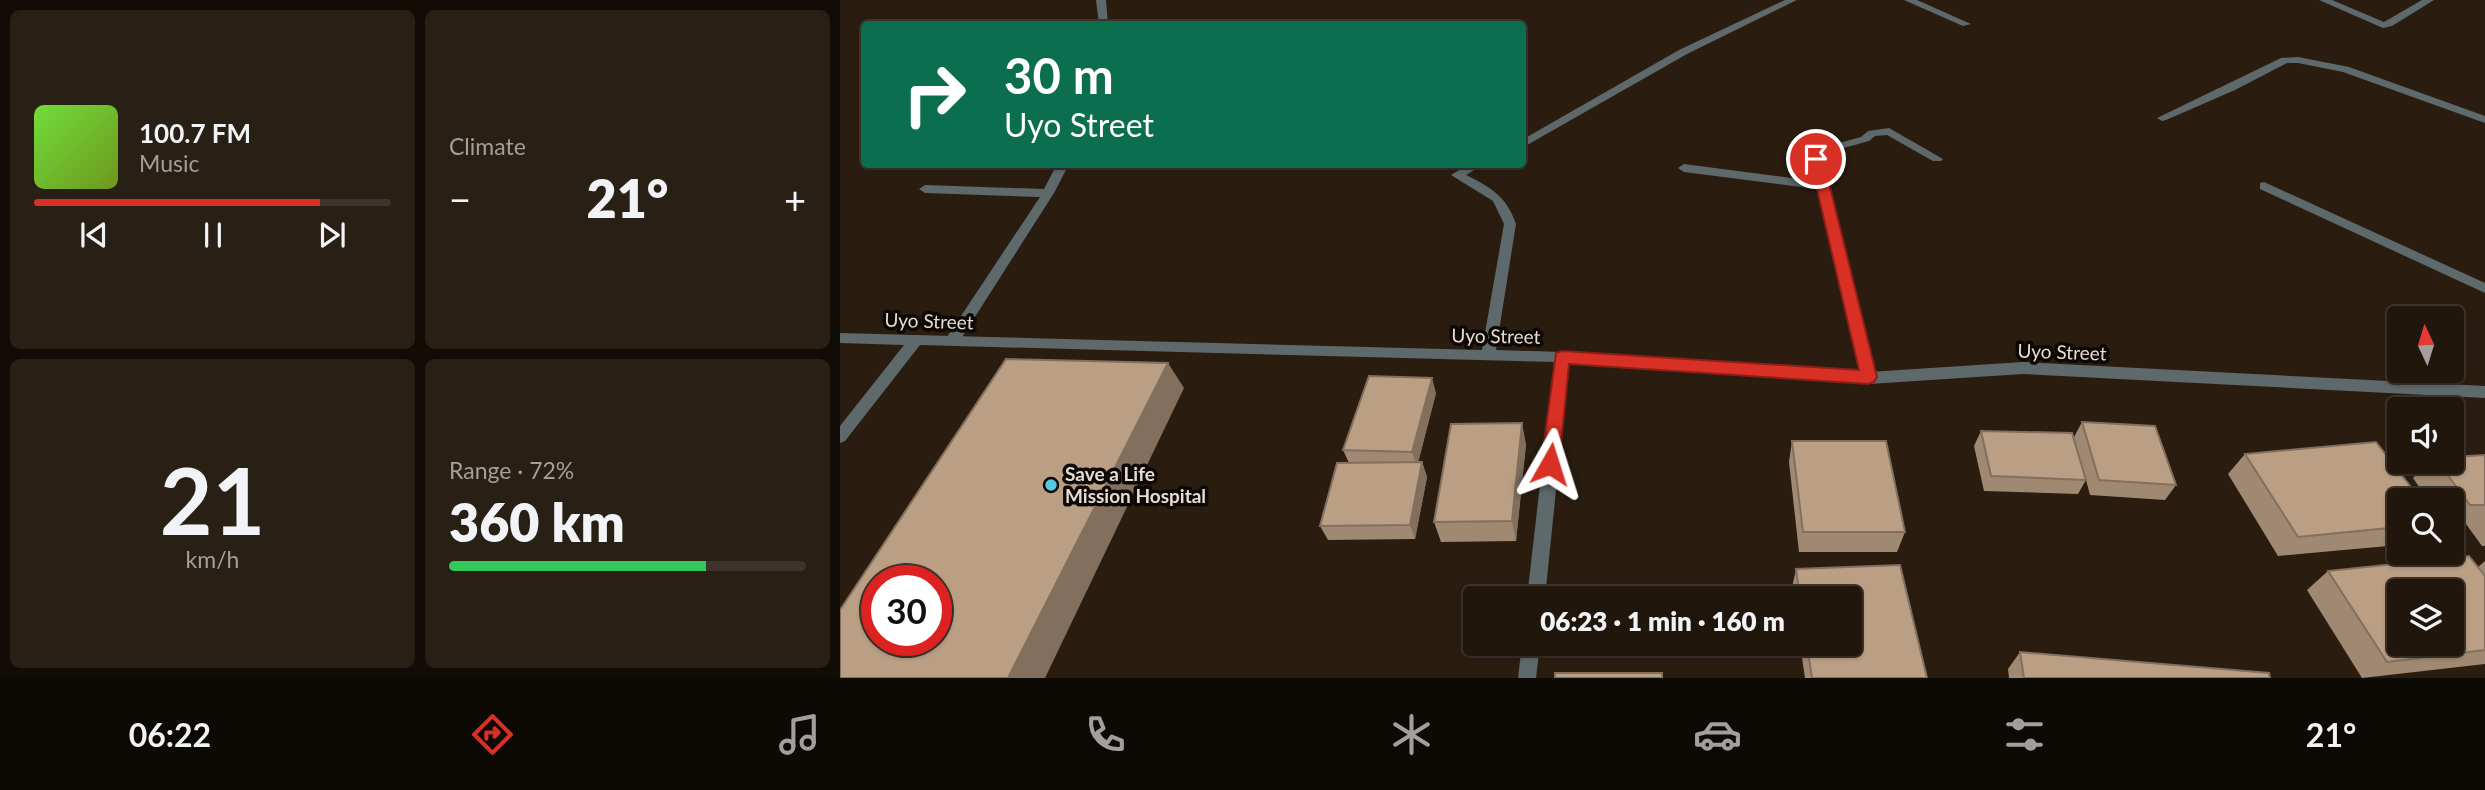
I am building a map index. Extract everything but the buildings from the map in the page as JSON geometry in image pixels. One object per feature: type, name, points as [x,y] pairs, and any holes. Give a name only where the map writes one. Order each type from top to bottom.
[{"type":"street","points":[[1101,0],[1104,21]]},
{"type":"street","points":[[1526,143],[1671,59],[1792,0]]},
{"type":"street","points":[[1909,0],[1966,24]]},
{"type":"street","points":[[2324,0],[2386,25],[2429,0]]},
{"type":"street","points":[[2162,118],[2231,88],[2285,60],[2298,60],[2345,69],[2485,120]]},
{"type":"street","points":[[1868,377],[1816,159],[1825,150],[1865,139],[1872,133],[1889,131],[1937,159]]},
{"type":"street","points":[[952,341],[1048,193],[1061,168]]},
{"type":"street","points":[[1471,168],[1457,175],[1492,193],[1506,206],[1510,224],[1488,355]]},
{"type":"street","points":[[1684,168],[1822,186]]},
{"type":"street","points":[[2264,186],[2485,288]]},
{"type":"street","points":[[925,189],[1048,193]]},
{"type":"street","name":"Uyo Street","points":[[840,338],[1562,357],[1868,377],[2023,368],[2485,392]]},
{"type":"street","points":[[840,437],[916,340]]},
{"type":"street","points":[[1537,586],[1562,357]]},
{"type":"street","points":[[1527,678],[1530,656]]},
{"type":"place","name":"Save a Life Mission Hospital","points":[[1051,485]]},
{"type":"route","points":[[1550,464],[1562,357],[1868,377],[1816,159]]}]
